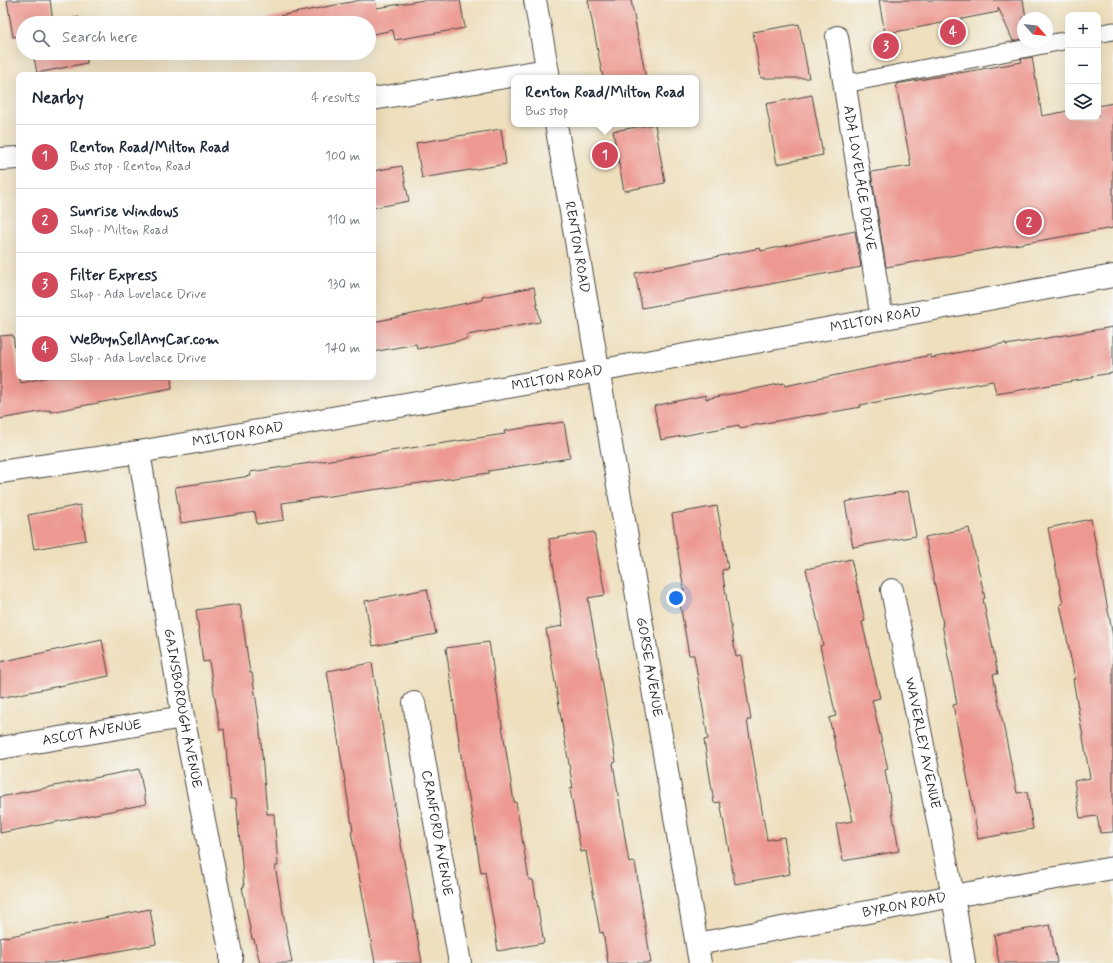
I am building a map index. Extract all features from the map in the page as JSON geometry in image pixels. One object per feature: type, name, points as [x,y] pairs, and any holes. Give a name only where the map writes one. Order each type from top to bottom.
[{"type":"street","points":[[535,0],[548,74]]},
{"type":"street","name":"ADA LOVELACE DRIVE","points":[[837,37],[882,319]]},
{"type":"street","points":[[376,99],[511,79]]},
{"type":"street","name":"RENTON ROAD","points":[[557,127],[598,371]]},
{"type":"street","points":[[0,159],[16,158]]},
{"type":"street","name":"MILTON ROAD","points":[[0,472],[139,452],[598,371],[1113,276]]},
{"type":"street","name":"GORSE AVENUE","points":[[598,371],[699,953]]},
{"type":"street","name":"GAINSBOROUGH AVENUE","points":[[139,452],[183,716],[231,954],[230,963]]},
{"type":"street","name":"WAVERLEY AVENUE","points":[[892,590],[953,896],[964,963]]},
{"type":"street","name":"CRANFORD AVENUE","points":[[414,703],[460,963]]},
{"type":"street","name":"ASCOT AVENUE","points":[[0,748],[183,716]]},
{"type":"street","name":"BYRON ROAD","points":[[699,953],[953,896],[1113,868]]},
{"type":"lane","points":[[1101,33],[1113,31]]},
{"type":"lane","points":[[844,84],[1065,41]]},
{"type":"building","points":[[7,0],[50,0],[52,16],[16,16],[16,36],[13,37]]},
{"type":"building","points":[[361,0],[375,0],[377,8],[424,0],[460,0],[465,28],[395,40],[393,30],[376,34],[376,16],[279,16]]},
{"type":"building","points":[[588,0],[631,0],[645,75],[602,75]]},
{"type":"building","points":[[879,0],[1023,0],[1025,12],[1017,12],[1017,40],[1013,41],[998,7],[998,12],[885,34]]},
{"type":"building","points":[[799,24],[809,78],[761,78],[753,32]]},
{"type":"building","points":[[1032,57],[1042,116],[1065,112],[1065,120],[1101,120],[1101,105],[1113,103],[1113,228],[886,267],[871,172],[911,166],[896,84],[1022,62],[1021,59]]},
{"type":"building","points":[[34,60],[87,60],[87,63],[37,72]]},
{"type":"building","points":[[812,95],[823,155],[777,164],[766,104]]},
{"type":"building","points":[[637,127],[656,127],[665,183],[624,191],[613,131]]},
{"type":"building","points":[[501,129],[506,164],[422,178],[416,143]]},
{"type":"building","points":[[402,166],[409,201],[376,207],[376,170]]},
{"type":"building","points":[[855,231],[861,267],[642,308],[635,273],[760,248],[761,251]]},
{"type":"building","points":[[534,287],[540,322],[467,335],[468,339],[417,349],[416,344],[376,351],[376,321],[482,300],[482,297]]},
{"type":"building","points":[[1113,327],[1113,373],[1092,376],[1092,378],[996,394],[993,381],[860,405],[861,407],[739,428],[739,425],[661,440],[654,406],[706,395],[706,399],[784,383],[785,386],[931,355],[931,358],[1006,343],[1006,345]]},
{"type":"building","points":[[13,335],[16,356],[16,380],[20,380],[21,383],[35,380],[171,380],[172,389],[50,412],[50,410],[0,419],[0,336]]},
{"type":"building","points":[[564,422],[570,458],[488,471],[489,473],[282,503],[284,520],[257,524],[255,512],[181,523],[175,487],[251,476],[250,472],[505,434],[504,431]]},
{"type":"building","points":[[908,491],[916,536],[853,547],[845,502]]},
{"type":"building","points":[[80,505],[86,540],[34,549],[28,515]]},
{"type":"building","points":[[717,506],[728,569],[722,570],[736,657],[741,656],[751,720],[747,720],[767,840],[784,837],[790,874],[735,884],[720,802],[714,803],[704,740],[708,739],[694,655],[689,655],[678,592],[684,591],[672,514]]},
{"type":"building","points":[[1091,519],[1113,637],[1113,832],[1100,833],[1097,816],[1080,818],[1074,781],[1090,778],[1073,679],[1075,679],[1060,604],[1063,604],[1048,528]]},
{"type":"building","points":[[969,528],[985,598],[983,599],[998,674],[993,674],[1017,793],[1027,792],[1033,829],[978,839],[953,705],[957,704],[943,624],[925,537]]},
{"type":"building","points":[[594,532],[605,595],[588,598],[616,762],[613,763],[629,863],[635,862],[651,963],[608,963],[603,932],[600,933],[586,851],[581,852],[570,789],[573,788],[546,629],[563,626],[549,539]]},
{"type":"building","points":[[851,559],[865,621],[862,622],[880,698],[872,700],[888,769],[885,770],[899,851],[843,861],[836,824],[853,821],[829,718],[836,716],[820,646],[823,645],[806,569]]},
{"type":"building","points":[[427,589],[436,634],[373,646],[365,601]]},
{"type":"building","points":[[240,604],[250,673],[252,673],[259,719],[267,814],[274,814],[278,866],[275,866],[292,963],[260,963],[254,939],[252,939],[242,887],[244,887],[236,799],[231,799],[224,729],[220,730],[209,661],[203,662],[196,610]]},
{"type":"building","points":[[102,640],[109,676],[0,698],[0,662]]},
{"type":"building","points":[[489,642],[514,802],[516,802],[529,880],[533,880],[544,943],[498,951],[485,872],[481,873],[468,791],[466,791],[446,648]]},
{"type":"building","points":[[372,663],[394,805],[422,963],[375,963],[351,831],[353,831],[327,671]]},
{"type":"building","points":[[139,769],[146,804],[0,833],[0,797]]},
{"type":"building","points":[[150,909],[156,944],[54,963],[0,963],[0,938]]},
{"type":"building","points":[[1050,925],[1057,963],[999,963],[994,935]]},
{"type":"place","name":"WeBuynSellAnyCar.com","points":[[953,32]]},
{"type":"place","name":"Filter Express","points":[[886,46]]},
{"type":"place","name":"Renton Road/Milton Road","points":[[605,155]]},
{"type":"place","name":"Sunrise Windows","points":[[1029,222]]}]
